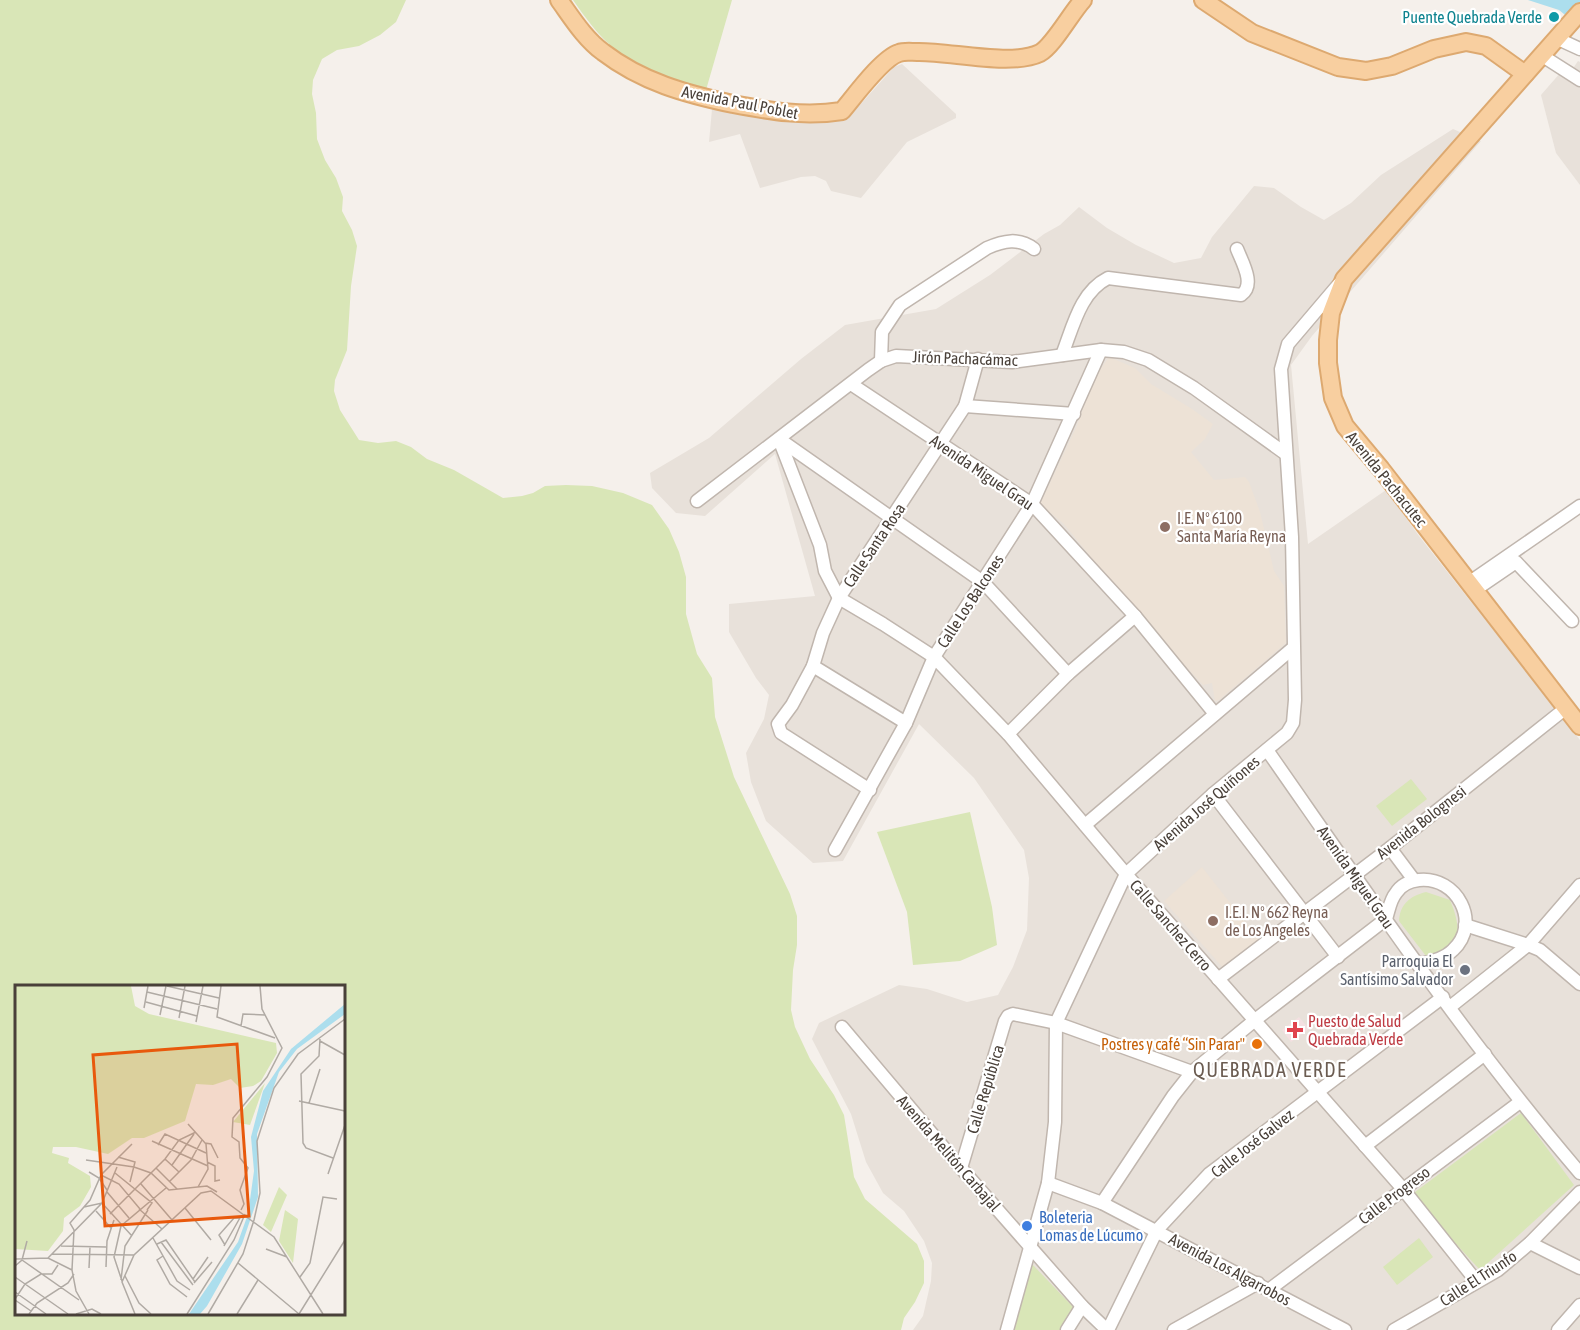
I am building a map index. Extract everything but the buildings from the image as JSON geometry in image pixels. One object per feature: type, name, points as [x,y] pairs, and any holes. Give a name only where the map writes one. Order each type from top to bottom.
[{"type":"main road","name":"Avenida Paul Poblet","points":[[559,0],[602,51],[640,75],[676,91],[784,113],[818,115],[842,111],[883,63],[899,52],[1015,58],[1040,53],[1055,38],[1083,0]]},
{"type":"main road","points":[[1203,0],[1251,33],[1338,67],[1366,71],[1392,66],[1434,49],[1466,42],[1486,46],[1525,74],[1580,12]]},
{"type":"main road","name":"Avenida Pachacutec","points":[[1525,74],[1344,279],[1331,313],[1328,363],[1333,398],[1345,426],[1580,726]]},
{"type":"street","points":[[1560,34],[1580,48]]},
{"type":"street","points":[[1541,55],[1580,80]]},
{"type":"street","points":[[881,361],[882,332],[900,305],[987,248],[1002,242],[1017,241],[1034,249]]},
{"type":"street","points":[[1062,355],[1083,302],[1097,284],[1108,278],[1241,295],[1246,292],[1248,285],[1246,271],[1237,249]]},
{"type":"street","name":"Avenida José Quiñones","points":[[1007,1330],[1048,1184],[1055,1122],[1056,1023],[1126,874],[1213,794],[1287,733],[1293,723],[1295,700],[1292,537],[1281,369],[1288,344],[1344,279]]},
{"type":"street","name":"Jirón Pachacámac","points":[[697,501],[881,361],[896,356],[1012,362],[1101,350],[1124,352],[1148,360],[1194,388],[1286,454]]},
{"type":"street","name":"Calle Los Balcones","points":[[836,850],[906,723],[934,657],[1032,504],[1101,350]]},
{"type":"street","name":"Calle Santa Rosa","points":[[870,790],[781,733],[778,724],[792,705],[813,666],[823,633],[838,598],[965,406],[978,359]]},
{"type":"street","name":"Avenida Miguel Grau","points":[[851,384],[1032,504],[1135,616],[1215,714]]},
{"type":"street","points":[[965,406],[1074,414]]},
{"type":"street","points":[[780,440],[982,582],[1068,674]]},
{"type":"street","points":[[780,440],[820,545],[825,571],[838,598]]},
{"type":"street","points":[[1472,586],[1580,506]]},
{"type":"street","points":[[1472,586],[1516,562],[1572,621]]},
{"type":"street","name":"Calle Sanchez Cerro","points":[[838,598],[934,657],[1008,734],[1126,874],[1403,1189],[1477,1282]]},
{"type":"street","points":[[1008,734],[1068,674],[1135,616]]},
{"type":"street","points":[[1085,825],[1293,648]]},
{"type":"street","points":[[813,666],[906,723]]},
{"type":"street","name":"Avenida Bolognesi","points":[[1218,978],[1390,848],[1566,708]]},
{"type":"street","name":"Avenida Miguel Grau","points":[[1267,750],[1353,874],[1520,1102],[1580,1173]]},
{"type":"street","points":[[1213,794],[1338,957]]},
{"type":"street","points":[[1390,848],[1414,880]]},
{"type":"street","points":[[1102,1203],[1173,1096],[1192,1072],[1255,1020],[1386,919],[1395,893],[1402,885],[1414,880],[1434,881],[1452,889],[1462,906],[1466,925],[1462,938],[1454,950],[1443,958],[1419,964]]},
{"type":"street","name":"Calle José Galvez","points":[[1107,1330],[1157,1230],[1209,1174],[1317,1093],[1528,945],[1580,885]]},
{"type":"street","points":[[1466,925],[1540,951],[1580,984]]},
{"type":"street","name":"Calle República","points":[[961,1168],[1008,1016],[1013,1014],[1056,1023]]},
{"type":"street","points":[[1056,1023],[1192,1072]]},
{"type":"street","name":"Avenida Melitón Carbajal","points":[[842,1027],[1030,1247],[1082,1306],[1107,1330]]},
{"type":"street","points":[[1365,1146],[1485,1054]]},
{"type":"street","name":"Calle Progreso","points":[[1270,1289],[1520,1102]]},
{"type":"street","name":"Avenida Los Algarrobos","points":[[1048,1184],[1102,1203],[1157,1230],[1345,1330]]},
{"type":"street","name":"Calle El Triunfo","points":[[1394,1330],[1498,1270],[1530,1243],[1580,1192]]},
{"type":"street","points":[[1530,1243],[1580,1268]]},
{"type":"street","points":[[1173,1330],[1258,1283]]},
{"type":"street","points":[[1558,1330],[1580,1305]]},
{"type":"street","points":[[1066,1330],[1082,1306]]},
{"type":"shaded area","points":[[1578,61],[1580,62],[1580,185],[1556,153],[1541,95],[1568,64],[1574,67]]},
{"type":"shaded area","points":[[902,64],[956,114],[956,118],[907,142],[861,198],[831,191],[826,181],[815,176],[801,177],[760,188],[740,134],[709,142],[712,109],[821,123],[849,117],[894,67]]},
{"type":"shaded area","points":[[1453,129],[1481,141],[1312,336],[1291,365],[1308,544],[1386,490],[1419,536],[1580,740],[1580,1330],[913,1330],[923,1316],[931,1281],[932,1263],[924,1241],[904,1211],[883,1193],[866,1162],[851,1114],[812,1039],[819,1023],[899,985],[927,989],[967,1002],[998,995],[1013,967],[1027,930],[1029,878],[1024,850],[974,778],[919,724],[843,861],[813,863],[766,821],[751,782],[746,753],[764,719],[769,695],[756,678],[729,632],[729,604],[815,596],[775,454],[705,516],[676,513],[652,488],[650,473],[709,438],[801,359],[845,325],[936,309],[990,275],[1044,234],[1060,225],[1079,207],[1107,228],[1174,263],[1201,258],[1212,237],[1254,186],[1274,188],[1324,220],[1351,203],[1381,175]]},
{"type":"shaded area","name":"I.E. N° 6100 Santa María Reyna","points":[[1109,357],[1135,368],[1151,384],[1213,424],[1205,439],[1191,452],[1214,480],[1245,477],[1249,482],[1260,512],[1274,571],[1284,586],[1286,643],[1219,700],[1215,701],[1212,683],[1203,685],[1133,609],[1064,524],[1040,504],[1100,370]]},
{"type":"shaded area","name":"I.E.I. N° 662 Reyna de Los Angeles","points":[[1202,867],[1260,941],[1224,969],[1164,901]]},
{"type":"shaded area","name":"Puesto de Salud Quebrada Verde","points":[[1299,1017],[1309,1029],[1291,1042],[1282,1030]]},
{"type":"green space","points":[[0,0],[406,0],[396,22],[380,35],[359,46],[337,50],[322,59],[313,80],[312,94],[316,113],[317,139],[325,160],[336,178],[343,197],[342,211],[357,246],[351,286],[347,350],[335,380],[334,391],[340,410],[359,440],[378,443],[396,441],[411,447],[427,459],[454,470],[503,498],[533,493],[545,486],[592,486],[623,493],[652,505],[669,529],[686,577],[686,614],[697,654],[712,678],[715,717],[734,777],[790,894],[797,916],[797,945],[791,1010],[795,1027],[810,1059],[834,1095],[844,1115],[854,1177],[865,1199],[917,1244],[924,1261],[924,1283],[904,1318],[901,1330],[0,1330]]},
{"type":"green space","points":[[573,0],[732,0],[706,90],[660,73],[626,57],[604,39]]},
{"type":"green space","points":[[1411,779],[1427,799],[1392,826],[1376,806]]},
{"type":"green space","points":[[970,812],[992,907],[997,945],[960,961],[913,965],[907,912],[877,832]]},
{"type":"green space","points":[[1426,892],[1450,900],[1458,930],[1458,935],[1448,947],[1432,956],[1426,956],[1399,921],[1404,905],[1415,896]]},
{"type":"green space","points":[[1521,1113],[1574,1185],[1480,1270],[1411,1195]]},
{"type":"green space","points":[[1419,1238],[1433,1257],[1397,1285],[1383,1267]]},
{"type":"green space","points":[[1032,1264],[1076,1310],[1062,1330],[1012,1330],[1029,1265]]},
{"type":"water","points":[[1528,0],[1580,0],[1580,27],[1559,10]]},
{"type":"place","name":"Puente Quebrada Verde","points":[[1554,17]]},
{"type":"place","name":"I.E. N° 6100 Santa María Reyna","points":[[1165,527]]},
{"type":"place","name":"I.E.I. N° 662 Reyna de Los Angeles","points":[[1213,921]]},
{"type":"place","name":"Parroquia El Santísimo Salvador","points":[[1465,970]]},
{"type":"place","name":"Puesto de Salud Quebrada Verde","points":[[1295,1030]]},
{"type":"place","name":"Postres y café “Sin Parar\"","points":[[1257,1044]]},
{"type":"place","name":"Boleteria Lomas de Lúcumo","points":[[1027,1226]]},
{"type":"district","name":"QUEBRADA VERDE","points":[[1270,1069]]}]
